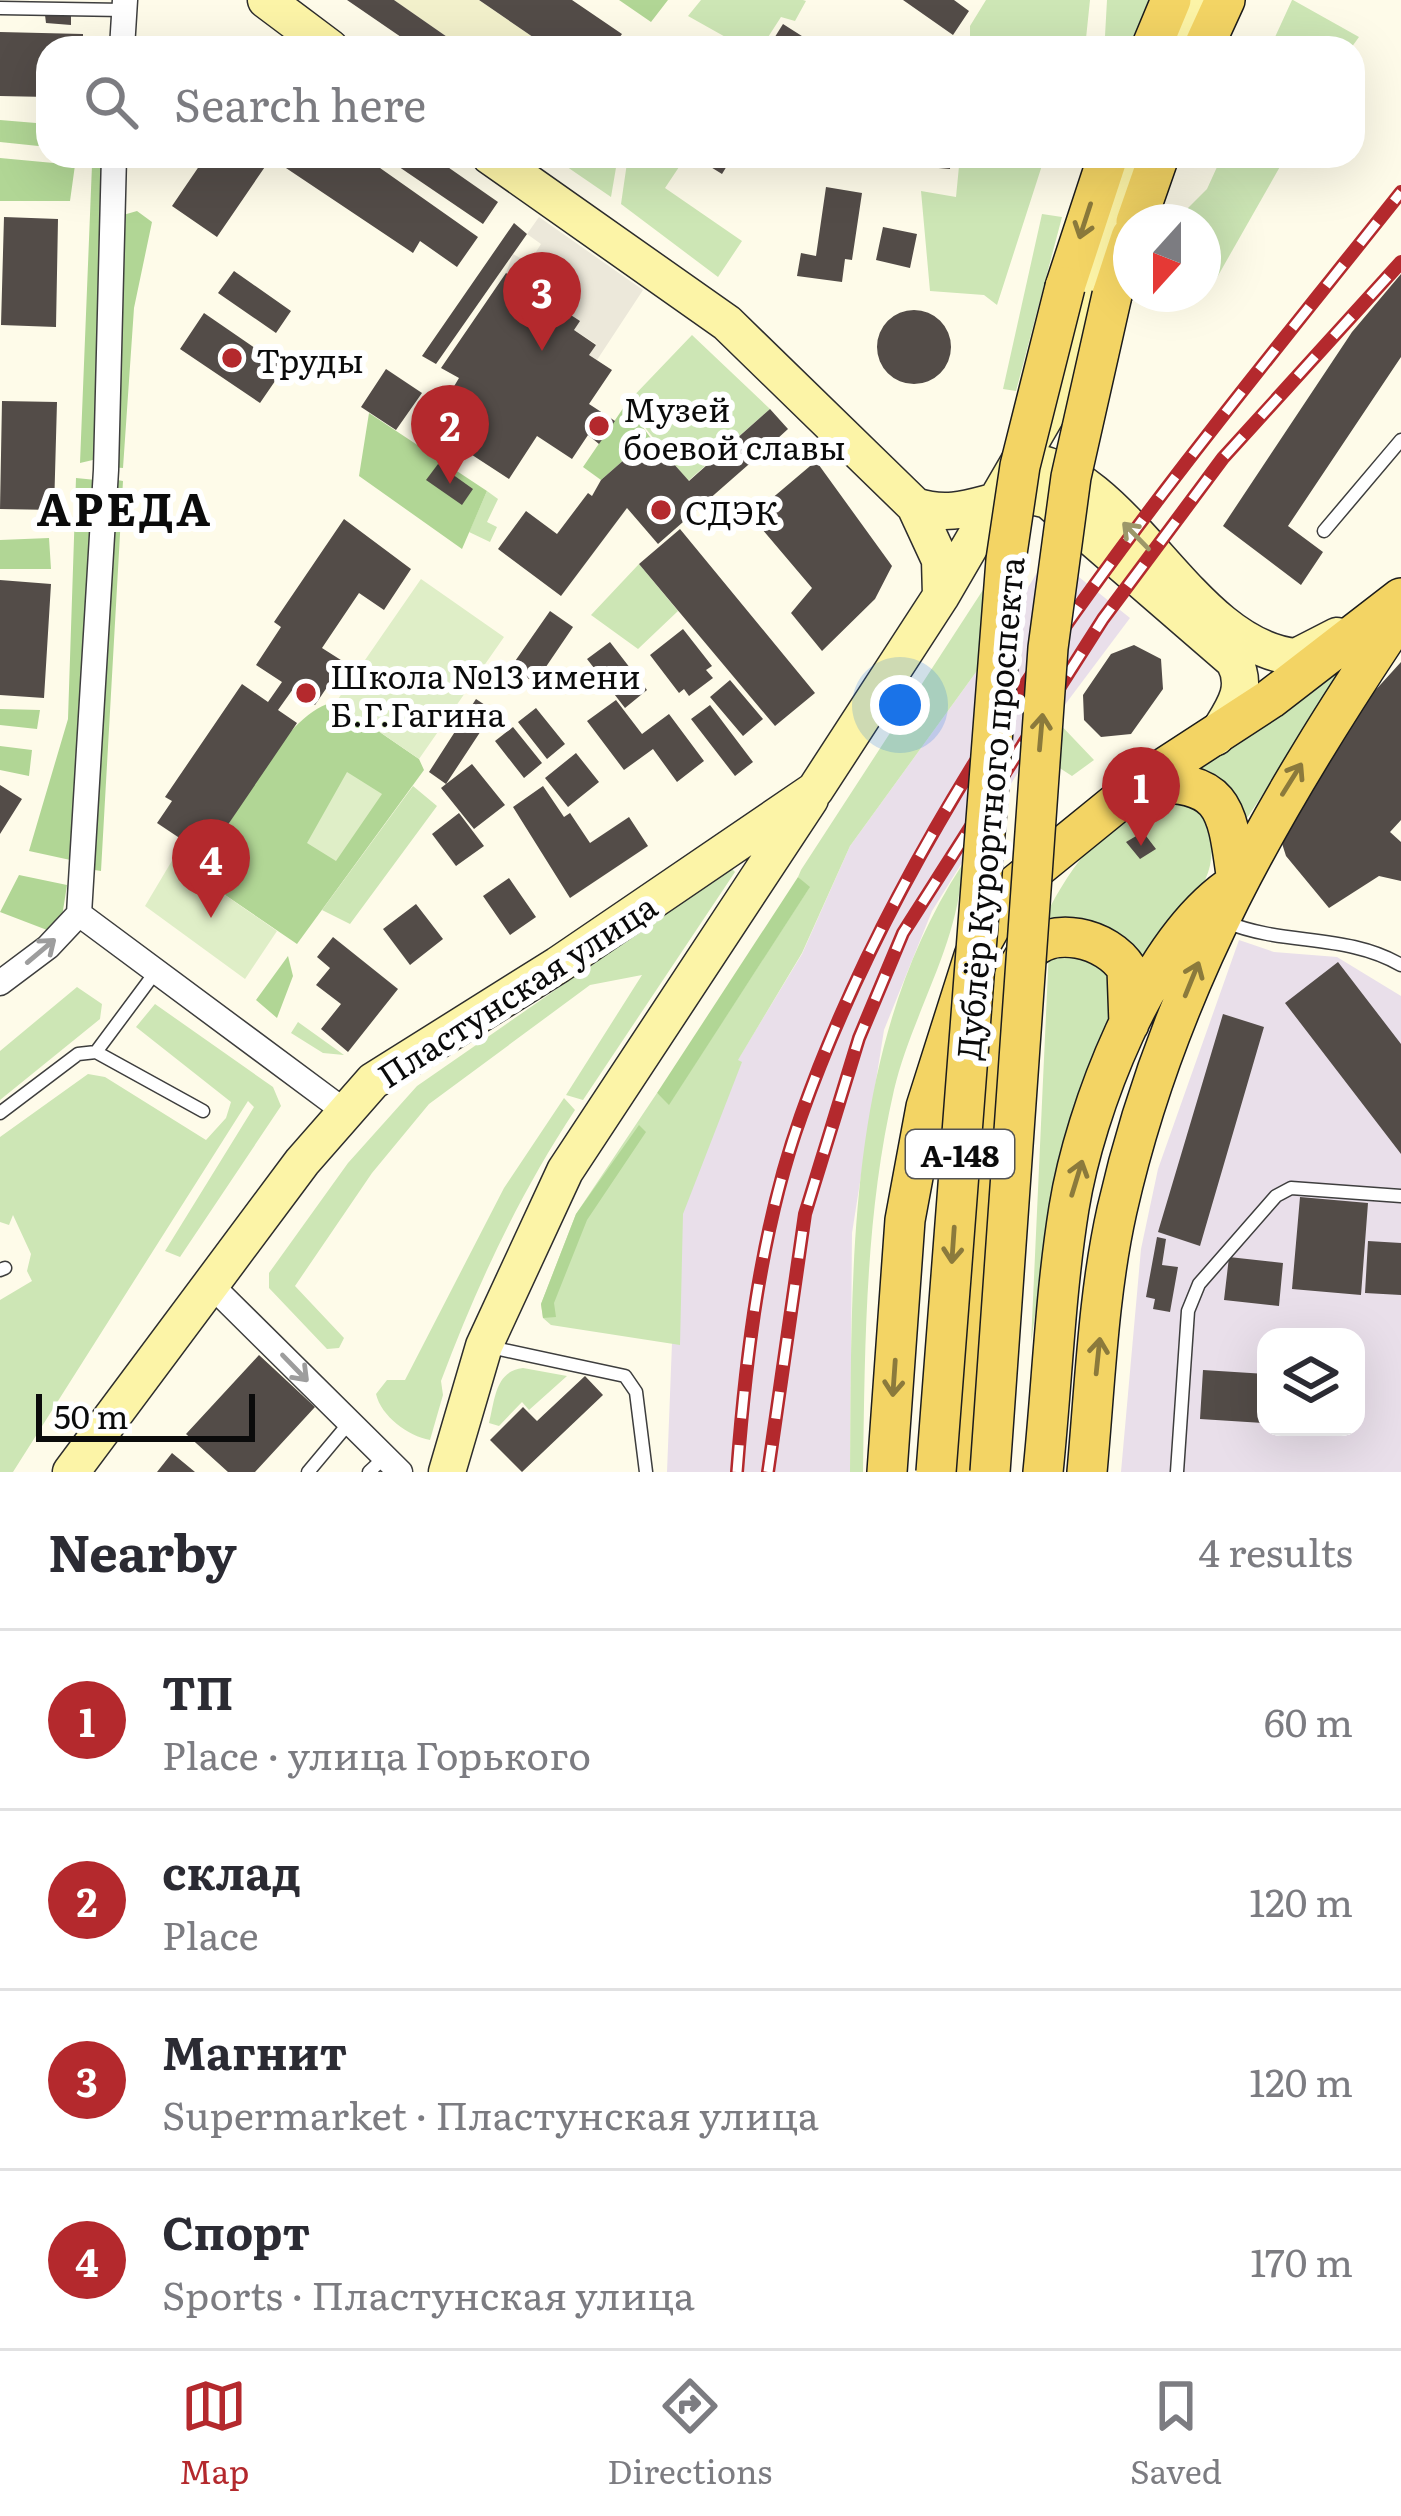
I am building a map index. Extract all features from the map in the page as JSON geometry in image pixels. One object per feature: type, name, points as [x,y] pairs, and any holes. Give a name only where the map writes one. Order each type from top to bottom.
[{"type":"main road","points":[[266,0],[314,36]]},
{"type":"main road","points":[[1156,36],[1172,0]]},
{"type":"main road","points":[[1186,36],[1202,0]]},
{"type":"main road","points":[[1208,36],[1225,0]]},
{"type":"main road","points":[[507,168],[727,322],[915,506],[940,560],[941,596]]},
{"type":"main road","name":"Дублёр Курортного проспекта","points":[[935,1472],[1006,560],[1038,387],[1104,168]]},
{"type":"main road","name":"Пластунская улица","points":[[71,1472],[343,1110],[384,1072],[558,965],[815,790],[941,596],[1052,404],[1091,310],[1135,168]]},
{"type":"main road","points":[[1142,204],[1155,168]]},
{"type":"main road","name":"Дублёр Курортного проспекта","points":[[990,1472],[1048,648],[1089,386],[1113,301]]},
{"type":"main road","points":[[1052,404],[1054,438],[1069,472],[1178,581],[1235,630],[1278,656],[1312,652],[1401,597]]},
{"type":"main road","points":[[1021,461],[1069,472]]},
{"type":"main road","points":[[915,506],[961,514],[1028,494],[1048,500],[1226,650],[1242,686],[1216,736]]},
{"type":"main road","points":[[1142,783],[1216,736],[1401,597]]},
{"type":"main road","points":[[1087,1472],[1117,1211],[1178,1016],[1237,882],[1289,782],[1401,614]]},
{"type":"main road","points":[[1142,783],[1186,785],[1216,801],[1228,814],[1237,882]]},
{"type":"main road","name":"А-148","points":[[887,1472],[905,1220],[944,1040],[974,956],[1013,887],[1142,783]]},
{"type":"main road","points":[[447,1472],[484,1346],[565,1171],[815,790]]},
{"type":"main road","name":"А-148","points":[[1043,1472],[1070,1204],[1130,1024],[1170,946],[1196,912],[1237,882]]},
{"type":"main road","name":"А-148","points":[[963,1472],[1013,887]]},
{"type":"main road","name":"А-148","points":[[1003,1010],[1028,952],[1056,938],[1075,938],[1121,959],[1131,986],[1130,1024]]},
{"type":"street","points":[[124,36],[131,3]]},
{"type":"street","points":[[0,983],[48,947],[79,914],[106,470],[113,168]]},
{"type":"street","points":[[79,914],[343,1110]]},
{"type":"street","points":[[212,1286],[349,1423],[385,1467]]},
{"type":"lane","points":[[0,8],[131,3]]},
{"type":"lane","points":[[1324,531],[1401,440]]},
{"type":"lane","points":[[1220,919],[1276,938],[1359,945],[1401,965]]},
{"type":"lane","points":[[96,1052],[157,970]]},
{"type":"lane","points":[[0,1112],[78,1054],[96,1052],[203,1111]]},
{"type":"lane","points":[[1177,1472],[1188,1311],[1199,1284],[1276,1196],[1292,1189],[1401,1196]]},
{"type":"lane","points":[[484,1346],[625,1376],[636,1392],[646,1472]]},
{"type":"lane","points":[[308,1472],[349,1423]]},
{"type":"shaded area","points":[[394,0],[479,0],[532,36],[446,36]]},
{"type":"shaded area","points":[[539,217],[643,290],[597,360],[589,355],[596,344],[574,330],[579,322],[506,273],[513,254],[529,263],[541,244],[527,234]]},
{"type":"shaded area","points":[[1049,553],[1130,618],[1037,742],[932,911],[884,1030],[852,1233],[850,1472],[667,1472],[677,1214],[737,1061],[802,954],[850,846],[979,668]]},
{"type":"shaded area","points":[[1239,940],[1274,952],[1337,957],[1401,996],[1401,1472],[1121,1472],[1141,1249],[1158,1169]]},
{"type":"green space","points":[[619,0],[668,0],[651,22]]},
{"type":"green space","points":[[701,0],[806,1],[795,21],[781,17],[769,36],[724,36],[688,16]]},
{"type":"green space","points":[[986,0],[1090,0],[1086,36],[970,36],[970,26]]},
{"type":"green space","points":[[1107,0],[1160,0],[1141,36],[1105,36]]},
{"type":"green space","points":[[1292,0],[1357,36],[1276,36]]},
{"type":"green space","points":[[0,120],[36,123],[36,146],[0,142]]},
{"type":"green space","points":[[0,158],[36,161],[36,168],[75,168],[70,201],[0,201]]},
{"type":"green space","points":[[92,168],[108,168],[97,459],[80,463]]},
{"type":"green space","points":[[569,168],[616,168],[611,197]]},
{"type":"green space","points":[[626,168],[678,168],[665,188],[742,241],[718,277],[621,204]]},
{"type":"green space","points":[[959,168],[1041,168],[997,305],[984,295],[930,291],[921,191],[956,197]]},
{"type":"green space","points":[[1217,168],[1279,168],[1221,270],[1221,204],[1192,204],[1207,189]]},
{"type":"green space","points":[[137,211],[152,222],[134,308],[123,468],[111,467],[123,215]]},
{"type":"green space","points":[[1042,214],[1062,217],[1016,391],[1003,389]]},
{"type":"green space","points":[[692,335],[770,409],[688,481],[626,404]]},
{"type":"green space","points":[[626,404],[650,437],[601,480],[583,467]]},
{"type":"green space","points":[[369,413],[487,491],[462,549],[359,476]]},
{"type":"green space","points":[[76,478],[96,480],[75,861],[29,851],[68,719]]},
{"type":"green space","points":[[112,479],[123,481],[101,871],[88,869]]},
{"type":"green space","points":[[487,491],[498,499],[487,522],[497,527],[490,542],[469,532]]},
{"type":"green space","points":[[49,538],[51,569],[0,569],[0,540]]},
{"type":"green space","points":[[639,564],[678,611],[638,649],[591,615]]},
{"type":"green space","points":[[992,576],[979,668],[850,846],[802,953],[738,1060],[742,1062],[683,1214],[680,1345],[551,1325],[543,1318],[541,1304],[576,1214],[657,1093],[669,1104],[809,888],[798,877],[801,870]]},
{"type":"green space","points":[[421,579],[504,637],[419,759],[336,702]]},
{"type":"green space","points":[[1354,657],[1247,818],[1228,790],[1199,768]]},
{"type":"green space","points":[[336,702],[419,759],[424,770],[297,944],[190,871],[193,847],[208,825],[222,834],[257,777],[302,720]]},
{"type":"green space","points":[[0,709],[40,710],[37,729],[0,725]]},
{"type":"green space","points":[[1054,718],[1094,760],[1072,776],[1038,754]]},
{"type":"green space","points":[[0,746],[32,750],[29,776],[0,770]]},
{"type":"green space","points":[[347,772],[382,794],[336,861],[307,843]]},
{"type":"green space","points":[[413,786],[437,806],[350,924],[322,910]]},
{"type":"green space","points":[[1168,797],[1199,806],[1209,830],[1209,871],[1189,905],[1141,956],[1072,920],[1045,917],[1094,844],[1127,816]]},
{"type":"green space","points":[[173,859],[277,931],[245,979],[145,906]]},
{"type":"green space","points":[[962,865],[953,922],[902,1062],[884,1137],[868,1280],[863,1472],[850,1472],[855,1236],[876,1082],[895,1007],[924,934]]},
{"type":"green space","points":[[731,868],[735,872],[583,1100],[566,1095],[642,975],[590,985],[429,1104],[372,1173],[295,1286],[344,1338],[339,1348],[327,1349],[269,1288],[269,1273],[348,1163],[417,1086]]},
{"type":"green space","points":[[19,875],[67,885],[62,917],[47,930],[0,912]]},
{"type":"green space","points":[[798,877],[810,887],[669,1105],[657,1093]]},
{"type":"green space","points":[[1049,949],[1126,964],[1044,1254],[1031,1343]]},
{"type":"green space","points":[[288,956],[293,976],[277,1018],[256,1000]]},
{"type":"green space","points":[[77,987],[102,1004],[100,1019],[0,1100],[0,1051]]},
{"type":"green space","points":[[155,1004],[273,1087],[281,1106],[180,1257],[165,1251],[254,1107],[248,1101],[13,1472],[0,1472],[0,1300],[32,1281],[27,1271],[31,1254],[13,1215],[9,1225],[0,1222],[0,1137],[88,1074],[105,1077],[206,1140],[226,1118],[231,1102],[136,1027]]},
{"type":"green space","points":[[298,1022],[344,1055],[323,1053],[291,1033]]},
{"type":"green space","points":[[564,1098],[575,1110],[484,1275],[441,1381],[443,1395],[430,1440],[413,1434],[389,1417],[376,1394],[387,1380],[405,1380],[504,1188]]},
{"type":"green space","points":[[639,1125],[646,1132],[587,1220],[554,1303],[556,1317],[543,1318],[541,1304],[576,1214]]},
{"type":"green space","points":[[523,1368],[567,1376],[529,1410],[522,1402],[499,1426],[489,1423],[502,1381]]},
{"type":"building","points":[[347,0],[394,0],[446,36],[400,36]]},
{"type":"building","points":[[479,0],[572,0],[622,34],[621,36],[532,36]]},
{"type":"building","points":[[903,0],[954,0],[969,11],[953,35]]},
{"type":"building","points":[[45,15],[71,16],[71,25],[46,23]]},
{"type":"building","points":[[783,24],[802,36],[776,36]]},
{"type":"building","points":[[0,32],[83,34],[36,36],[36,97],[0,96]]},
{"type":"building","points":[[198,168],[264,168],[217,237],[172,206]]},
{"type":"building","points":[[286,168],[380,168],[478,237],[457,267],[420,241],[413,253]]},
{"type":"building","points":[[401,168],[449,168],[498,202],[483,224]]},
{"type":"building","points":[[826,187],[862,193],[852,260],[845,259],[842,282],[797,276],[801,253],[816,256]]},
{"type":"building","points":[[4,217],[58,219],[56,327],[1,325]]},
{"type":"building","points":[[514,223],[527,234],[436,364],[422,356]]},
{"type":"building","points":[[883,227],[917,234],[910,268],[876,260]]},
{"type":"building","points":[[234,271],[291,311],[276,333],[218,293]]},
{"type":"building","points":[[506,273],[580,321],[574,330],[596,345],[589,355],[612,370],[589,404],[615,421],[599,444],[588,435],[572,459],[537,436],[509,479],[463,449],[485,415],[450,393],[459,378],[441,368]]},
{"type":"building","points":[[1401,274],[1401,357],[1288,526],[1323,552],[1301,585],[1223,526],[1352,332]]},
{"type":"building","points":[[543,278],[556,285],[548,297],[535,288]]},
{"type":"building","points":[[914,310],[940,321],[951,347],[940,373],[914,384],[888,373],[877,347],[888,321]]},
{"type":"building","name":"Труды","points":[[204,313],[284,368],[260,403],[180,349]]},
{"type":"building","points":[[386,369],[422,393],[396,430],[361,407]]},
{"type":"building","points":[[2,401],[57,402],[54,510],[0,509]]},
{"type":"building","points":[[770,409],[788,429],[765,450],[658,544],[627,508],[561,596],[498,549],[526,511],[557,534],[588,493],[592,496],[601,480],[650,437],[689,481]]},
{"type":"building","points":[[816,461],[892,566],[875,599],[822,651],[791,613],[812,588],[751,516]]},
{"type":"building","points":[[438,464],[473,489],[462,505],[426,480]]},
{"type":"building","points":[[344,519],[411,569],[384,610],[359,593],[322,648],[344,662],[315,705],[293,689],[278,710],[297,723],[221,835],[208,825],[193,847],[157,823],[172,801],[165,797],[242,684],[268,702],[282,682],[256,665],[281,627],[274,622]]},
{"type":"building","points":[[680,529],[815,693],[775,726],[639,564]]},
{"type":"building","points":[[0,580],[51,584],[44,698],[0,695]]},
{"type":"building","points":[[550,611],[573,627],[535,683],[511,667]]},
{"type":"building","points":[[683,629],[712,666],[706,670],[713,678],[689,696],[684,689],[679,693],[650,655]]},
{"type":"building","points":[[610,642],[647,690],[625,708],[587,659]]},
{"type":"building","points":[[1134,645],[1161,659],[1163,689],[1131,734],[1101,737],[1084,720],[1083,695],[1111,654]]},
{"type":"building","points":[[1401,662],[1401,820],[1390,832],[1401,842],[1401,881],[1379,876],[1329,908],[1286,856],[1279,834],[1311,761]]},
{"type":"building","points":[[730,680],[763,719],[743,736],[710,697]]},
{"type":"building","points":[[476,699],[494,711],[446,784],[429,772]]},
{"type":"building","points":[[616,700],[642,734],[669,714],[704,761],[677,782],[653,749],[624,770],[587,721]]},
{"type":"building","points":[[710,705],[753,762],[735,776],[691,719]]},
{"type":"building","points":[[536,708],[565,744],[547,759],[518,722]]},
{"type":"building","points":[[513,727],[542,763],[524,778],[495,741]]},
{"type":"building","points":[[576,753],[599,782],[568,807],[545,778]]},
{"type":"building","points":[[472,764],[505,805],[474,829],[441,788]]},
{"type":"building","points":[[0,785],[22,799],[0,834]]},
{"type":"building","points":[[543,786],[564,817],[570,813],[590,843],[629,817],[648,846],[570,898],[513,807]]},
{"type":"building","points":[[459,813],[484,846],[456,866],[432,834]]},
{"type":"building","points":[[1143,832],[1156,849],[1140,859],[1126,842]]},
{"type":"building","points":[[509,878],[536,917],[510,935],[483,896]]},
{"type":"building","points":[[416,904],[443,939],[410,965],[383,929]]},
{"type":"building","points":[[333,937],[398,989],[348,1052],[321,1029],[341,1004],[316,985],[330,968],[317,957]]},
{"type":"building","points":[[1338,962],[1401,1044],[1401,1154],[1285,1003]]},
{"type":"building","points":[[1223,1014],[1264,1027],[1200,1246],[1158,1232]]},
{"type":"building","points":[[1300,1197],[1368,1203],[1361,1295],[1292,1289]]},
{"type":"building","points":[[1157,1237],[1166,1239],[1162,1265],[1178,1267],[1170,1312],[1153,1309],[1155,1299],[1146,1297]]},
{"type":"building","points":[[1368,1241],[1401,1243],[1401,1295],[1365,1293]]},
{"type":"building","points":[[1229,1257],[1283,1263],[1279,1306],[1224,1300]]},
{"type":"building","points":[[259,1355],[315,1407],[255,1472],[228,1472],[186,1434]]},
{"type":"building","points":[[1203,1370],[1257,1373],[1257,1423],[1200,1419]]},
{"type":"building","points":[[585,1376],[603,1395],[522,1472],[490,1440],[523,1407],[537,1421]]},
{"type":"building","points":[[172,1453],[195,1472],[157,1472]]},
{"type":"railway","points":[[737,1472],[757,1292],[787,1159],[853,988],[915,865],[985,746],[1062,631],[1144,518],[1401,192]]},
{"type":"railway","points":[[768,1472],[805,1214],[859,1038],[903,933],[1103,619],[1223,458],[1401,262]]},
{"type":"place","name":"Магнит","points":[[542,351]]},
{"type":"place","name":"Труды","points":[[232,358]]},
{"type":"place","name":"Музей боевой славы","points":[[599,426]]},
{"type":"place","name":"склад","points":[[450,484]]},
{"type":"place","name":"СДЭК","points":[[661,510]]},
{"type":"place","name":"Школа №13 имени Б.Г.Гагина","points":[[306,693]]},
{"type":"place","name":"ТП","points":[[1141,846]]},
{"type":"place","name":"Спорт","points":[[211,918]]},
{"type":"district","name":"АРЕДА","points":[[125,506]]}]
